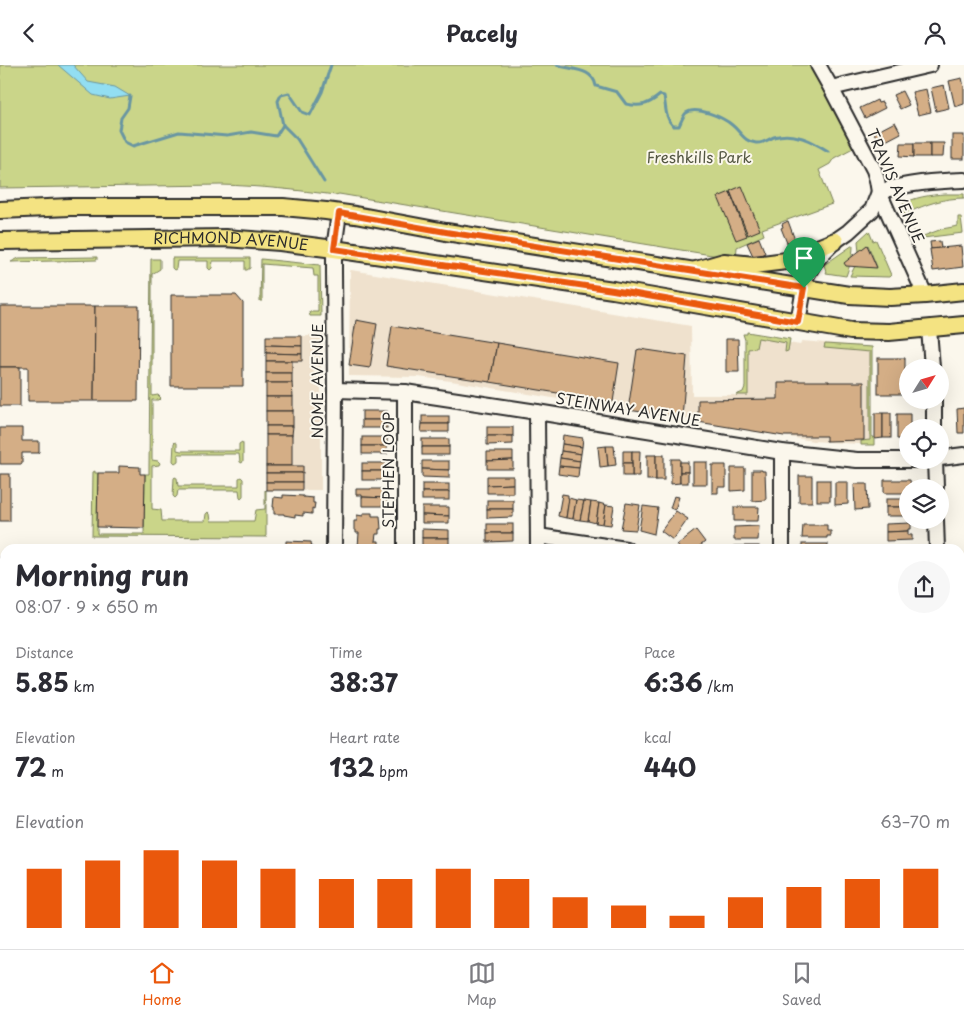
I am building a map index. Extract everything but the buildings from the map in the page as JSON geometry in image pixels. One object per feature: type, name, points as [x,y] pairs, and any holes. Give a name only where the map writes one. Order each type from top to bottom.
[{"type":"main road","points":[[0,210],[70,207],[282,207],[339,213],[446,232],[849,295],[890,297],[964,291]]},
{"type":"main road","name":"RICHMOND AVENUE","points":[[0,241],[225,238],[280,242],[613,290],[851,331],[889,332],[964,325]]},
{"type":"main road","points":[[692,271],[724,261],[754,265],[786,261],[835,241]]},
{"type":"street","name":"TRAVIS AVENUE","points":[[818,65],[874,170],[879,192],[924,295]]},
{"type":"street","points":[[831,88],[930,65]]},
{"type":"street","points":[[798,322],[806,277],[814,263],[835,241],[872,210],[879,192],[895,187],[938,181],[964,181]]},
{"type":"street","name":"NOME AVENUE","points":[[334,544],[334,249],[339,213]]},
{"type":"street","points":[[929,329],[931,359]]},
{"type":"street","name":"STEINWAY AVENUE","points":[[335,389],[405,392],[782,452],[857,460],[899,460]]},
{"type":"street","name":"STEPHEN LOOP","points":[[405,392],[405,544]]},
{"type":"street","points":[[537,412],[538,542],[563,544]]},
{"type":"street","points":[[782,452],[782,544]]},
{"type":"street","points":[[949,457],[964,455]]},
{"type":"street","points":[[936,529],[937,544]]},
{"type":"shaded area","points":[[351,270],[691,326],[692,395],[748,395],[747,332],[790,339],[789,343],[800,345],[802,341],[872,347],[872,437],[874,437],[874,445],[813,441],[451,381],[418,377],[349,376]]},
{"type":"shaded area","points":[[321,335],[321,490],[266,490],[266,336]]},
{"type":"green space","name":"Freshkills Park","points":[[0,65],[812,65],[852,142],[853,148],[834,158],[830,164],[819,170],[832,204],[762,229],[764,235],[737,247],[736,259],[339,194],[221,185],[0,188]]},
{"type":"green space","points":[[945,194],[964,194],[964,198],[942,200],[921,207],[908,213],[912,220],[908,222],[901,205],[917,198]]},
{"type":"green space","points":[[958,217],[961,217],[963,233],[915,239],[912,232],[915,231],[918,238],[942,229],[958,226]]},
{"type":"green space","points":[[869,231],[873,241],[876,240],[891,275],[889,277],[850,276],[855,266],[877,267],[868,245],[859,252],[858,241]]},
{"type":"green space","points":[[853,245],[851,261],[846,276],[826,273],[824,265]]},
{"type":"green space","points":[[97,257],[97,260],[11,262],[19,258]]},
{"type":"green space","points":[[172,258],[250,258],[250,268],[245,270],[245,261],[213,261],[210,270],[208,268],[208,261],[177,261],[176,269],[174,270],[172,268]]},
{"type":"green space","points":[[151,259],[160,259],[160,269],[152,274],[152,396],[158,395],[161,398],[159,400],[152,400],[152,460],[160,463],[159,465],[152,466],[152,509],[161,510],[162,521],[205,521],[208,512],[211,521],[254,521],[256,510],[265,509],[266,490],[266,537],[92,536],[93,472],[95,471],[95,473],[98,473],[97,534],[144,534],[145,474],[149,474]]},
{"type":"green space","points":[[261,259],[320,265],[321,316],[310,316],[309,312],[318,312],[318,276],[314,276],[313,268],[262,264],[262,301],[260,301]]},
{"type":"green space","points":[[747,332],[790,339],[788,351],[785,352],[786,343],[758,338],[756,348],[748,349],[748,395],[736,395],[743,392],[745,387],[745,340],[743,334],[747,334]]},
{"type":"green space","points":[[825,344],[872,347],[872,437],[874,437],[874,445],[861,445],[861,441],[870,440],[870,352],[824,348]]},
{"type":"green space","points":[[175,442],[177,443],[177,450],[181,451],[239,451],[239,444],[242,442],[243,461],[242,463],[240,462],[239,454],[178,454],[178,461],[175,463],[173,461]]},
{"type":"green space","points":[[175,477],[177,478],[178,486],[239,486],[239,478],[241,477],[243,479],[243,496],[240,497],[239,490],[178,490],[175,498],[173,496]]},
{"type":"water","points":[[58,65],[73,65],[88,82],[115,87],[130,96],[110,99],[93,95]]},
{"type":"waterway","points":[[283,125],[278,101],[281,95],[289,93],[302,112],[310,115],[322,92],[331,65]]},
{"type":"waterway","points":[[557,65],[586,73],[591,76],[596,86],[617,92],[626,104],[644,104],[660,95],[664,96],[667,116],[673,126],[679,126],[686,113],[703,111],[728,122],[746,139],[752,142],[761,143],[774,137],[789,135],[802,138],[828,151]]},
{"type":"waterway","points":[[130,96],[128,108],[121,118],[119,130],[125,142],[133,146],[179,132],[227,136],[251,132],[276,136],[283,125],[297,139],[324,182]]},
{"type":"route","points":[[339,213],[446,232],[804,288],[798,322],[613,290],[334,249],[339,213]]}]
